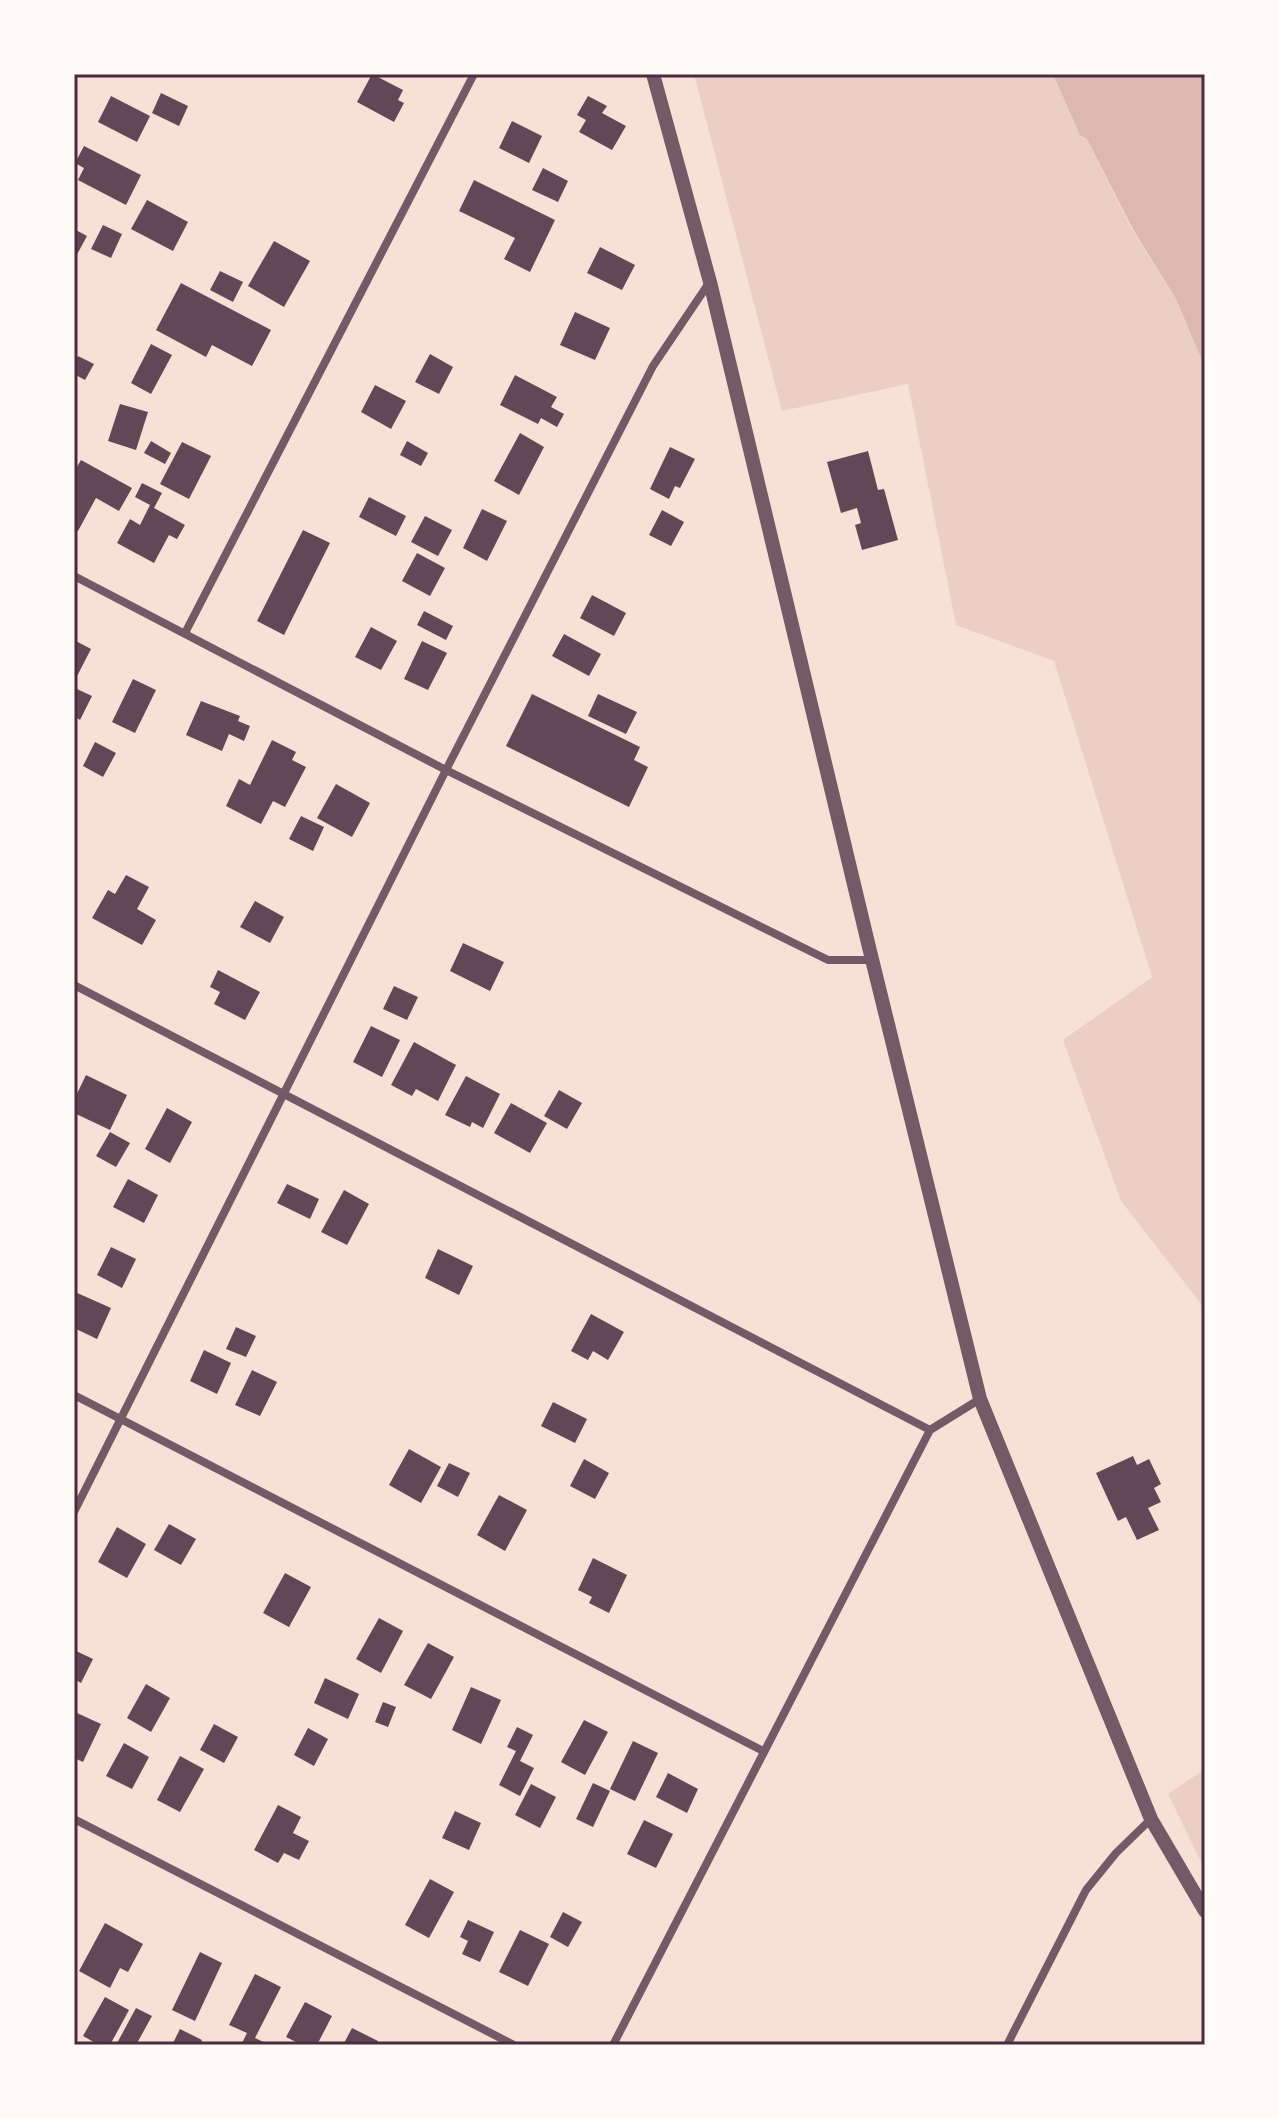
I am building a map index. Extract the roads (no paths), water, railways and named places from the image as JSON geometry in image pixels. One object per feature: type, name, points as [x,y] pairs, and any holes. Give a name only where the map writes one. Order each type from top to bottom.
[{"type":"street","points":[[185,633],[474,74]]},
{"type":"street","points":[[653,74],[710,282],[980,1399],[1151,1819],[1205,1911]]},
{"type":"street","points":[[74,1512],[446,770],[653,366],[710,282]]},
{"type":"street","points":[[74,576],[446,770],[828,960],[872,960]]},
{"type":"street","points":[[74,985],[930,1430]]},
{"type":"street","points":[[74,1395],[763,1751]]},
{"type":"street","points":[[613,2045],[930,1430],[980,1399]]},
{"type":"street","points":[[74,1819],[514,2045]]},
{"type":"street","points":[[1007,2045],[1086,1890],[1116,1853],[1151,1819]]}]
